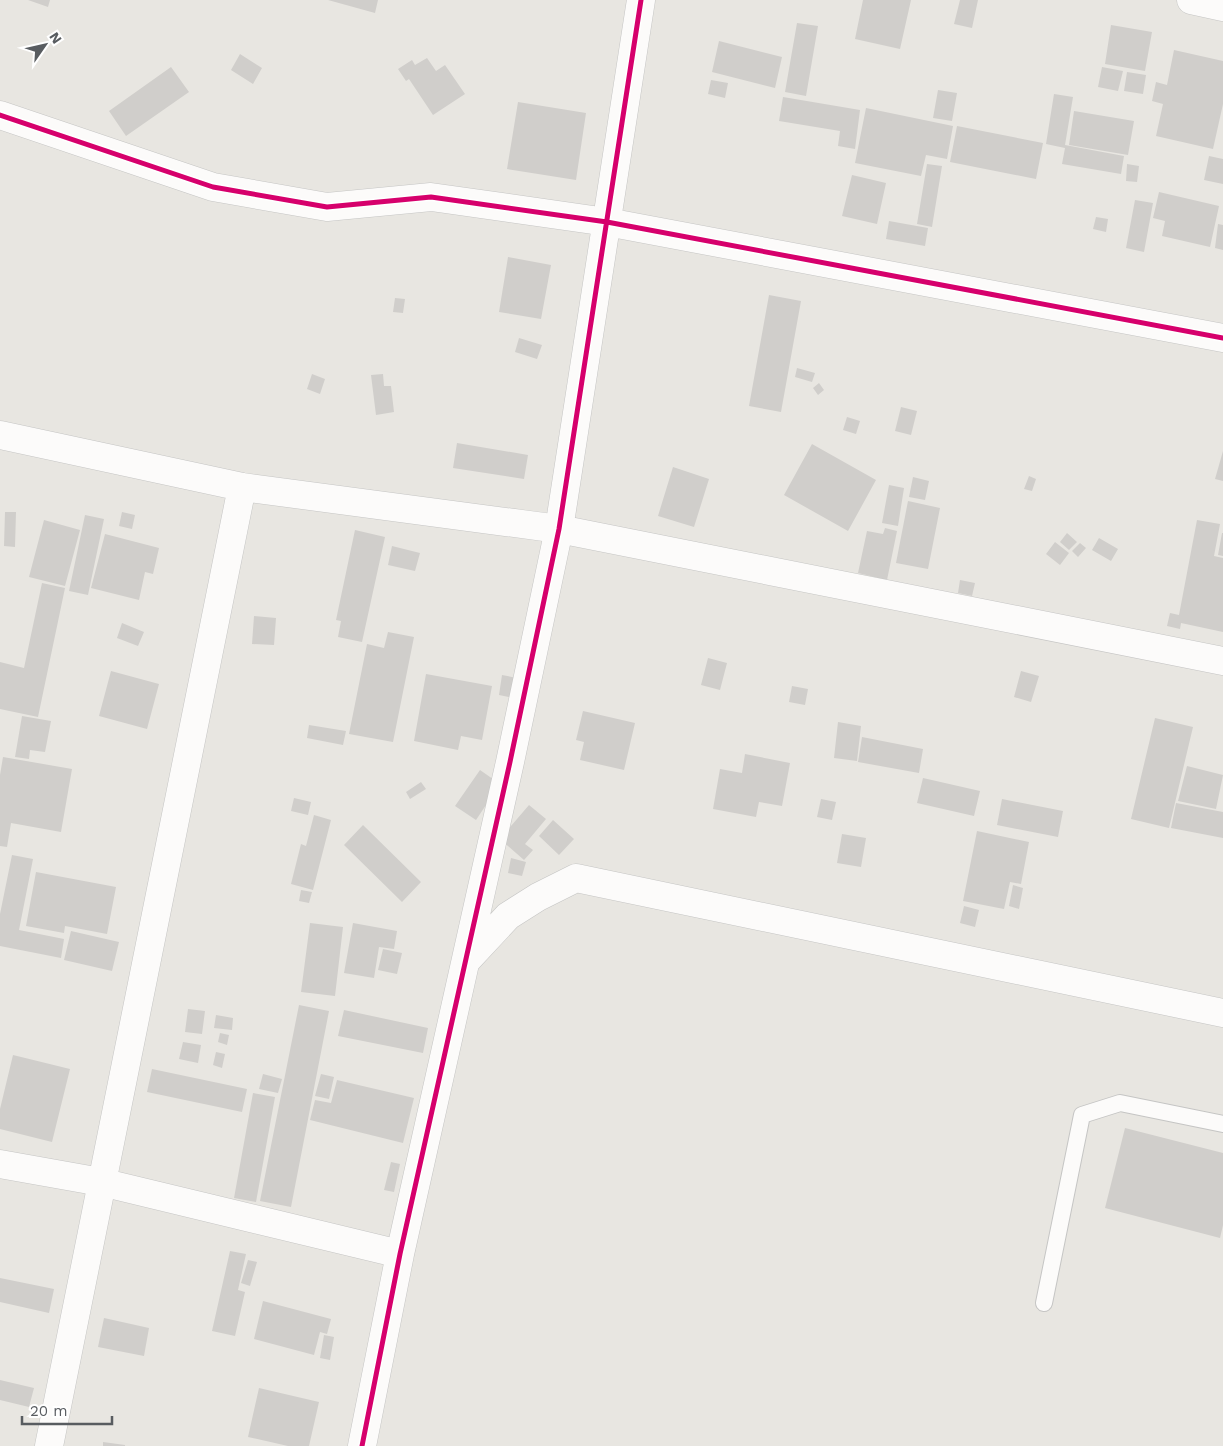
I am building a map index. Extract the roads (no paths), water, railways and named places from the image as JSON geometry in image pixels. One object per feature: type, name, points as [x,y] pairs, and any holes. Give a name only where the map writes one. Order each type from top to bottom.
[{"type":"street","points":[[362,1446],[400,1254],[510,762],[559,529],[641,0]]},
{"type":"street","points":[[1191,0],[1223,6]]},
{"type":"street","points":[[0,115],[213,187],[327,207],[431,197],[607,222],[1223,338]]},
{"type":"street","points":[[0,435],[242,488],[559,529],[1223,661]]},
{"type":"street","points":[[49,1446],[242,488]]},
{"type":"street","points":[[466,961],[508,916],[538,896],[576,878],[1223,1012]]},
{"type":"street","points":[[0,1164],[101,1182],[400,1254]]},
{"type":"lane","points":[[1044,1302],[1082,1115],[1120,1103],[1223,1124]]}]
